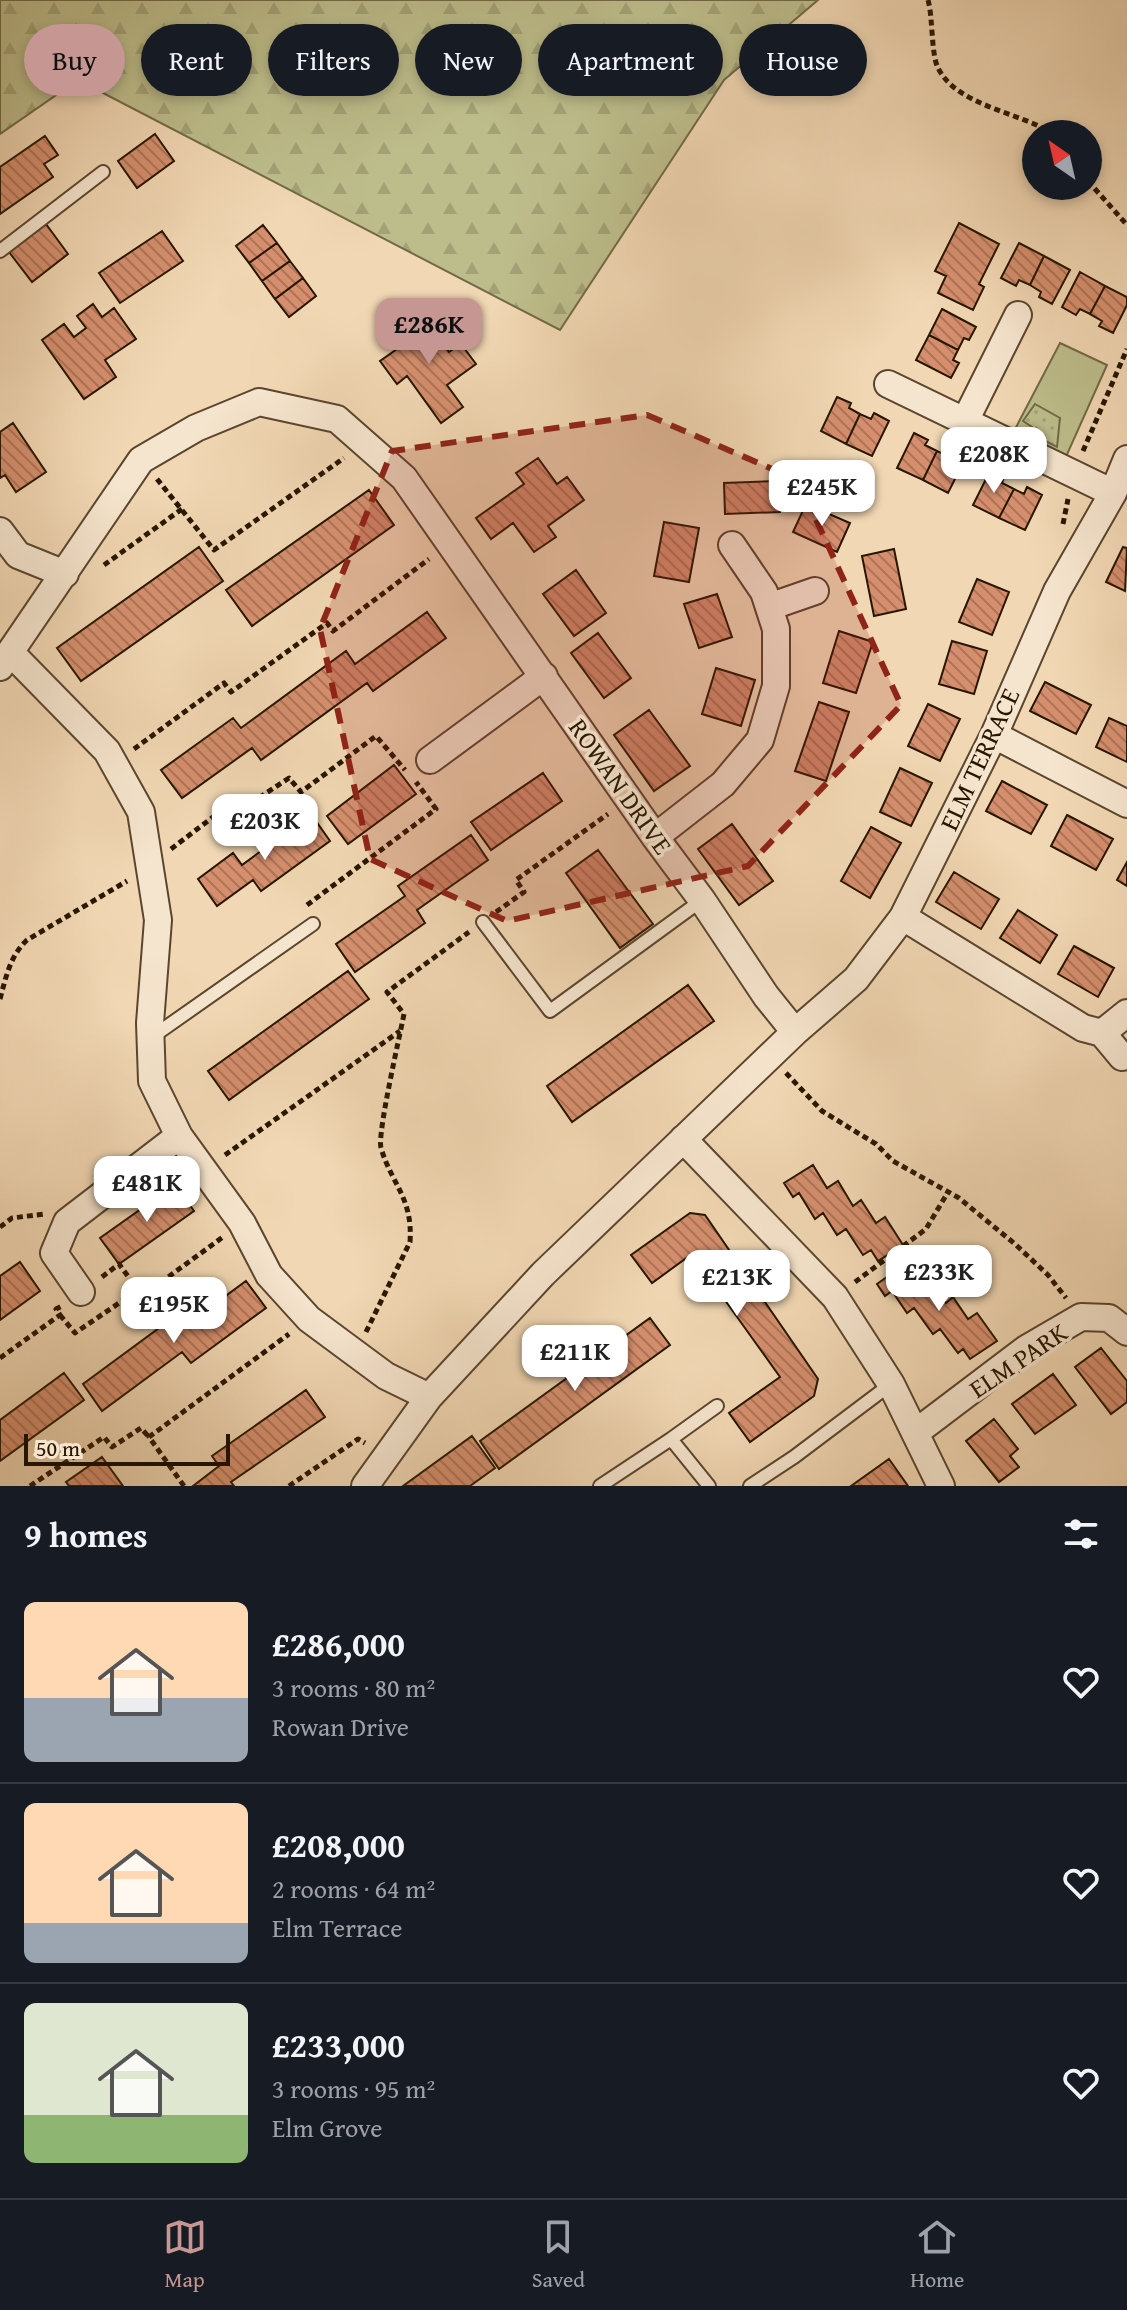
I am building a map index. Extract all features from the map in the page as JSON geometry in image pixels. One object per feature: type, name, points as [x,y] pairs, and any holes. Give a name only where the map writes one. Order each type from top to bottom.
[{"type":"street","points":[[964,423],[1018,315]]},
{"type":"street","points":[[888,384],[1113,493]]},
{"type":"street","name":"ROWAN DRIVE","points":[[5,660],[141,460],[196,428],[259,402],[337,419],[404,478],[702,900],[766,996],[795,1032]]},
{"type":"street","name":"ELM TERRACE","points":[[795,1032],[856,979],[903,917],[994,735],[1057,591],[1113,493],[1127,459]]},
{"type":"street","points":[[0,531],[18,555],[65,574]]},
{"type":"street","points":[[655,837],[723,784],[760,740],[776,686],[776,629],[764,592],[732,545]]},
{"type":"street","points":[[769,607],[815,591]]},
{"type":"street","points":[[5,660],[107,751],[141,812],[158,920],[150,1038],[152,1081],[179,1136],[242,1223],[269,1275],[309,1319],[386,1376],[429,1397]]},
{"type":"street","points":[[430,760],[544,676]]},
{"type":"street","points":[[994,735],[1127,804]]},
{"type":"street","points":[[903,917],[1083,1028],[1102,1033],[1122,1057]]},
{"type":"street","points":[[1102,1033],[1127,1013]]},
{"type":"street","points":[[365,1486],[429,1397],[543,1274],[795,1032]]},
{"type":"street","points":[[81,1292],[54,1253],[67,1222],[179,1136]]},
{"type":"street","points":[[683,1139],[835,1297],[891,1384],[941,1486]]},
{"type":"street","name":"ELM PARK","points":[[915,1433],[1026,1349],[1081,1317],[1109,1318],[1127,1332]]},
{"type":"lane","points":[[0,251],[103,172]]},
{"type":"lane","points":[[483,922],[550,1011],[702,900]]},
{"type":"lane","points":[[150,1038],[313,924]]},
{"type":"lane","points":[[750,1486],[891,1384]]},
{"type":"lane","points":[[600,1486],[717,1406]]},
{"type":"lane","points":[[671,1439],[709,1486]]},
{"type":"path","points":[[928,0],[937,67],[964,97],[1023,120]]},
{"type":"path","points":[[1102,197],[1127,225]]},
{"type":"path","points":[[141,460],[214,550],[364,443]]},
{"type":"path","points":[[104,565],[182,509]]},
{"type":"path","points":[[114,763],[224,683],[231,692],[327,623],[333,631],[450,544]]},
{"type":"path","points":[[0,999],[9,966],[17,950],[27,940],[110,892],[221,811],[228,818],[289,778],[301,792],[376,736],[436,809],[302,908],[313,924]]},
{"type":"path","points":[[356,1355],[377,1305],[410,1242],[408,1205],[380,1146],[404,1014],[387,992],[524,892],[516,880],[629,800]]},
{"type":"path","points":[[204,1170],[401,1031]]},
{"type":"path","points":[[770,1055],[822,1111],[876,1144],[893,1161],[948,1192],[1015,1244],[1048,1275],[1081,1317]]},
{"type":"path","points":[[835,1297],[926,1229],[948,1192]]},
{"type":"path","points":[[0,1227],[12,1218],[56,1213],[67,1222]]},
{"type":"path","points":[[60,1315],[75,1333],[150,1282],[153,1288],[242,1223]]},
{"type":"path","points":[[149,1437],[309,1319]]},
{"type":"path","points":[[30,1486],[104,1437],[112,1447],[141,1428],[184,1486]]},
{"type":"path","points":[[289,1486],[358,1439],[387,1458]]},
{"type":"highlighted area","points":[[647,415],[798,480],[901,705],[748,866],[507,921],[370,859],[320,629],[392,451]]},
{"type":"green space","points":[[0,0],[818,0],[790,24],[739,24],[739,67],[723,82],[723,24],[538,24],[538,96],[714,96],[560,330],[109,96],[125,96],[125,24],[24,24],[24,96],[55,96],[0,134]]},
{"type":"green space","points":[[1060,343],[1107,365],[1065,459],[1013,433]]},
{"type":"green space","points":[[1035,404],[1060,418],[1057,447],[1028,432],[1032,427],[1023,421]]},
{"type":"building","points":[[155,134],[174,161],[137,188],[118,161]]},
{"type":"building","points":[[45,136],[58,155],[44,164],[53,177],[0,214],[0,167]]},
{"type":"building","points":[[959,223],[999,244],[979,284],[984,287],[973,310],[938,293],[946,276],[935,271]]},
{"type":"building","points":[[46,224],[68,254],[32,282],[9,252]]},
{"type":"building","points":[[263,225],[277,243],[249,263],[236,246]]},
{"type":"building","points":[[162,231],[183,261],[120,303],[99,273]]},
{"type":"building","points":[[277,243],[290,261],[262,281],[249,263]]},
{"type":"building","points":[[1019,243],[1044,256],[1030,285],[1019,280],[1016,286],[1001,278]]},
{"type":"building","points":[[1044,256],[1070,270],[1052,304],[1039,297],[1041,292],[1030,285]]},
{"type":"building","points":[[290,261],[303,278],[275,299],[262,281]]},
{"type":"building","points":[[1080,272],[1105,286],[1090,314],[1080,309],[1076,315],[1062,307]]},
{"type":"building","points":[[303,278],[316,296],[289,317],[275,299]]},
{"type":"building","points":[[1105,286],[1127,297],[1127,305],[1113,333],[1099,326],[1102,321],[1090,314]]},
{"type":"building","points":[[93,304],[102,317],[114,308],[136,339],[105,360],[116,377],[84,399],[42,340],[64,324],[74,337],[86,328],[77,316]]},
{"type":"building","points":[[942,309],[976,327],[969,340],[964,338],[958,350],[929,335]]},
{"type":"building","points":[[421,313],[449,352],[461,344],[476,364],[447,385],[463,407],[441,423],[407,376],[397,384],[380,361],[407,342],[398,330]]},
{"type":"building","points":[[929,335],[958,350],[953,360],[959,363],[951,378],[916,360]]},
{"type":"building","points":[[837,397],[851,403],[849,408],[860,414],[846,444],[821,431]]},
{"type":"building","points":[[874,413],[889,421],[872,456],[846,444],[860,414],[871,419]]},
{"type":"building","points":[[13,423],[46,472],[16,492],[5,475],[0,478],[0,432]]},
{"type":"building","points":[[914,433],[928,440],[925,445],[937,451],[923,480],[897,468]]},
{"type":"building","points":[[950,450],[966,457],[948,493],[923,480],[937,451],[948,456]]},
{"type":"building","points":[[538,458],[557,484],[567,477],[584,500],[548,526],[556,537],[534,552],[513,523],[491,539],[476,518],[524,484],[516,473]]},
{"type":"building","points":[[990,471],[1004,477],[1002,483],[1014,489],[999,518],[973,505]]},
{"type":"building","points":[[779,481],[780,512],[725,514],[724,483]]},
{"type":"building","points":[[1027,487],[1042,495],[1025,530],[999,518],[1014,489],[1024,494]]},
{"type":"building","points":[[369,490],[394,525],[252,626],[226,590]]},
{"type":"building","points":[[806,504],[850,523],[837,552],[793,532]]},
{"type":"building","points":[[664,522],[699,528],[689,582],[654,576]]},
{"type":"building","points":[[199,547],[223,581],[81,681],[57,648]]},
{"type":"building","points":[[1123,547],[1127,548],[1125,591],[1106,582]]},
{"type":"building","points":[[894,549],[906,609],[874,616],[862,556]]},
{"type":"building","points":[[576,570],[606,613],[574,636],[543,594]]},
{"type":"building","points":[[977,579],[1009,592],[992,635],[959,622]]},
{"type":"building","points":[[717,594],[732,637],[699,648],[684,604]]},
{"type":"building","points":[[427,612],[446,638],[373,691],[367,683],[261,760],[252,748],[182,798],[161,770],[233,718],[241,728],[346,651],[355,664]]},
{"type":"building","points":[[839,631],[873,642],[856,693],[823,683]]},
{"type":"building","points":[[598,633],[631,678],[604,698],[571,653]]},
{"type":"building","points":[[952,641],[987,651],[974,694],[939,684]]},
{"type":"building","points":[[716,668],[755,680],[741,726],[702,714]]},
{"type":"building","points":[[1045,682],[1091,705],[1076,734],[1030,711]]},
{"type":"building","points":[[819,702],[849,712],[826,781],[795,771]]},
{"type":"building","points":[[928,704],[960,719],[940,761],[908,746]]},
{"type":"building","points":[[649,710],[690,766],[654,791],[614,735]]},
{"type":"building","points":[[1109,718],[1127,726],[1127,762],[1096,747]]},
{"type":"building","points":[[394,765],[416,794],[348,844],[327,816]]},
{"type":"building","points":[[900,768],[932,783],[911,826],[880,812]]},
{"type":"building","points":[[543,773],[562,801],[491,850],[471,822]]},
{"type":"building","points":[[1002,781],[1047,805],[1031,834],[986,811]]},
{"type":"building","points":[[311,814],[330,841],[261,891],[253,880],[217,906],[198,879],[233,853],[242,865]]},
{"type":"building","points":[[1067,815],[1113,839],[1096,870],[1051,846]]},
{"type":"building","points":[[732,824],[773,881],[739,905],[698,849]]},
{"type":"building","points":[[871,827],[901,843],[870,898],[841,881]]},
{"type":"building","points":[[471,835],[488,860],[417,910],[425,923],[355,972],[336,944],[405,896],[398,886]]},
{"type":"building","points":[[598,850],[653,924],[620,948],[566,873]]},
{"type":"building","points":[[1127,862],[1127,886],[1117,880]]},
{"type":"building","points":[[954,872],[999,899],[981,929],[936,902]]},
{"type":"building","points":[[1018,910],[1057,935],[1040,963],[1000,938]]},
{"type":"building","points":[[1074,946],[1114,968],[1098,997],[1058,974]]},
{"type":"building","points":[[348,971],[369,999],[229,1100],[208,1071]]},
{"type":"building","points":[[688,985],[714,1021],[572,1122],[547,1086]]},
{"type":"building","points":[[813,1165],[827,1188],[838,1181],[853,1206],[861,1200],[876,1223],[885,1217],[903,1245],[878,1261],[871,1250],[863,1255],[846,1229],[837,1235],[823,1213],[815,1219],[799,1193],[793,1197],[784,1183]]},
{"type":"building","points":[[175,1185],[194,1211],[119,1264],[100,1238]]},
{"type":"building","points":[[690,1213],[705,1215],[818,1379],[814,1396],[750,1442],[729,1413],[780,1377],[692,1254],[652,1283],[631,1255]]},
{"type":"building","points":[[20,1262],[40,1291],[0,1320],[0,1276]]},
{"type":"building","points":[[904,1265],[918,1285],[928,1278],[946,1303],[953,1297],[968,1319],[977,1313],[997,1341],[970,1359],[963,1349],[958,1353],[940,1329],[933,1334],[914,1308],[907,1313],[892,1291],[885,1296],[877,1284]]},
{"type":"building","points":[[246,1281],[266,1308],[191,1363],[182,1352],[102,1411],[83,1384],[170,1320],[178,1331]]},
{"type":"building","points":[[650,1318],[670,1345],[499,1469],[480,1441]]},
{"type":"building","points":[[1101,1348],[1127,1381],[1127,1402],[1111,1414],[1075,1367]]},
{"type":"building","points":[[64,1373],[84,1400],[0,1461],[0,1420]]},
{"type":"building","points":[[1053,1374],[1076,1405],[1035,1434],[1012,1404]]},
{"type":"building","points":[[306,1390],[325,1417],[231,1482],[234,1486],[193,1486],[219,1466],[212,1456]]},
{"type":"building","points":[[994,1419],[1018,1449],[1010,1456],[1019,1467],[999,1482],[966,1441]]},
{"type":"building","points":[[472,1436],[495,1468],[470,1486],[403,1486]]},
{"type":"building","points":[[102,1457],[123,1486],[69,1486],[66,1482]]},
{"type":"building","points":[[889,1459],[908,1486],[851,1486]]}]
